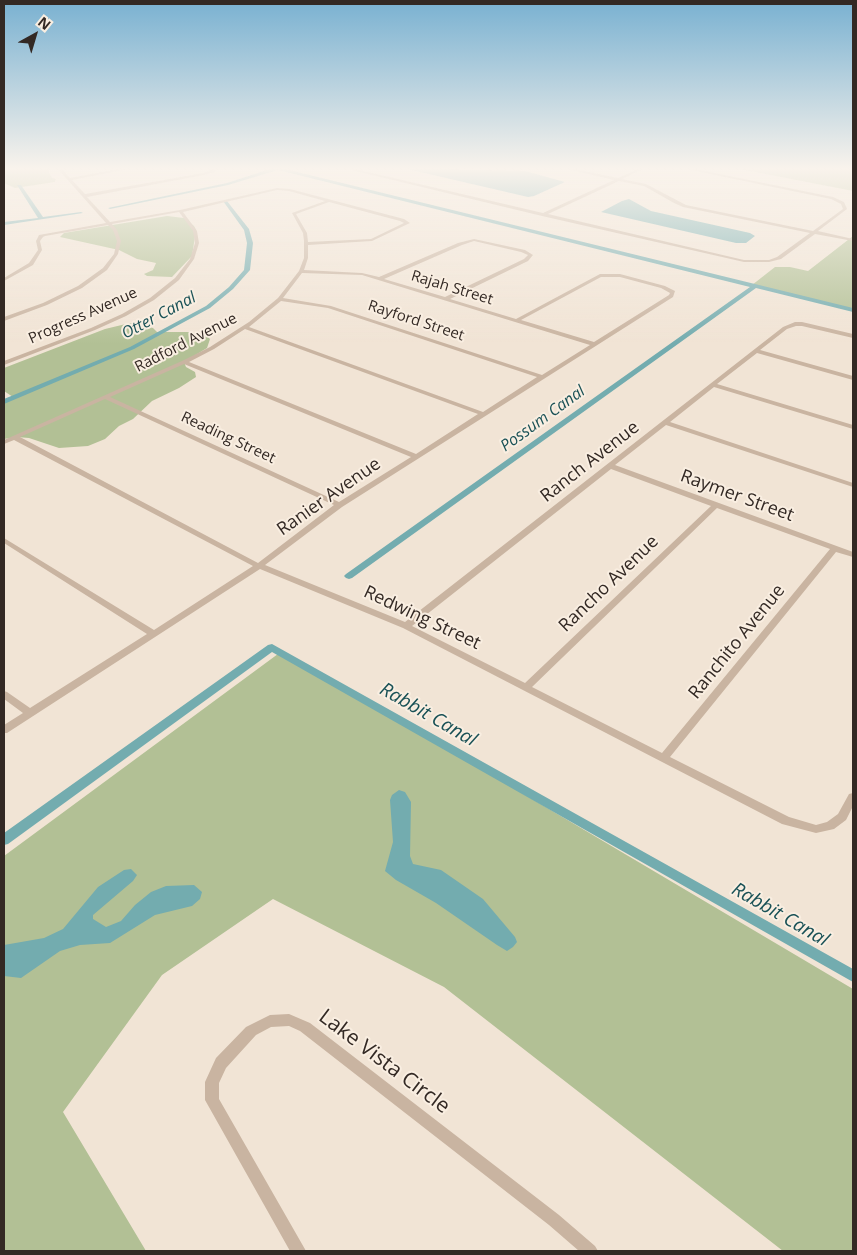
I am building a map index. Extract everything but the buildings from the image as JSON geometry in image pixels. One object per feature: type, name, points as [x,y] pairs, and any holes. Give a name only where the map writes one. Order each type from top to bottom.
[{"type":"street","points":[[4,280],[27,267],[36,258],[40,250],[38,241],[41,236],[96,227]]},
{"type":"street","points":[[4,319],[67,294],[87,283],[105,269],[116,254],[119,244],[112,227]]},
{"type":"street","name":"Progress Avenue","points":[[6,361],[93,329],[124,315],[152,299],[177,279],[192,259],[197,243],[195,230],[192,227]]},
{"type":"street","name":"Radford Avenue","points":[[4,442],[184,362],[245,327],[280,299],[301,271],[306,258],[305,233],[301,227]]},
{"type":"street","points":[[306,244],[372,240],[400,227]]},
{"type":"street","points":[[593,227],[744,261],[769,261],[779,258],[821,227]]},
{"type":"street","points":[[787,227],[853,240]]},
{"type":"street","points":[[380,279],[460,244],[474,240],[523,251],[531,255],[526,260],[446,299]]},
{"type":"street","name":"Rajah Street","points":[[301,271],[356,273],[594,344]]},
{"type":"street","points":[[516,321],[596,277],[605,274],[663,287],[672,292]]},
{"type":"street","name":"Ranier Avenue","points":[[4,730],[259,566],[339,505],[671,296],[672,292]]},
{"type":"street","name":"Rayford Street","points":[[280,299],[329,307],[542,377]]},
{"type":"street","name":"Ranch Avenue","points":[[406,626],[785,328],[795,324],[810,325],[853,336]]},
{"type":"street","points":[[245,327],[483,414]]},
{"type":"street","points":[[756,351],[853,378]]},
{"type":"street","points":[[184,362],[416,456]]},
{"type":"street","points":[[713,384],[853,426]]},
{"type":"street","name":"Reading Street","points":[[105,397],[339,505]]},
{"type":"street","points":[[665,422],[853,485]]},
{"type":"street","name":"Redwing Street","points":[[14,437],[259,566],[406,626],[786,821],[816,829]]},
{"type":"street","name":"Raymer Street","points":[[610,466],[853,555]]},
{"type":"street","name":"Rancho Avenue","points":[[526,687],[716,505]]},
{"type":"street","points":[[4,540],[154,634]]},
{"type":"street","name":"Ranchito Avenue","points":[[664,757],[835,548]]},
{"type":"street","points":[[4,694],[30,713]]},
{"type":"street","points":[[816,829],[830,826],[842,817],[853,797]]},
{"type":"street","name":"Lake Vista Circle","points":[[298,1251],[212,1100],[212,1082],[221,1063],[251,1031],[270,1021],[288,1020],[306,1028],[554,1220],[590,1251]]},
{"type":"green space","points":[[103,227],[194,227],[196,230],[192,256],[172,277],[147,276],[144,274],[153,270],[156,263],[137,259],[119,250],[60,237],[64,233]]},
{"type":"green space","points":[[853,236],[853,310],[752,285],[775,267],[790,267],[808,271]]},
{"type":"green space","points":[[130,323],[153,328],[157,332],[191,332],[207,336],[210,339],[207,348],[184,362],[186,367],[195,372],[196,377],[179,388],[152,401],[133,419],[119,426],[105,439],[88,446],[59,448],[29,438],[4,439],[4,400],[13,397],[4,391],[4,368],[105,329]]},
{"type":"green space","points":[[282,651],[853,989],[853,1251],[783,1251],[444,987],[273,899],[162,975],[63,1112],[146,1251],[4,1251],[4,856]]},
{"type":"water","points":[[664,227],[721,227],[750,233],[755,236],[746,243],[736,243]]},
{"type":"water","points":[[399,790],[405,792],[411,802],[410,856],[413,864],[441,870],[483,899],[515,937],[517,942],[513,947],[507,951],[385,871],[393,842],[390,800],[392,795]]},
{"type":"water","points":[[131,869],[137,875],[133,881],[93,915],[93,919],[106,927],[121,921],[135,905],[151,892],[166,886],[194,885],[202,892],[200,899],[192,906],[155,915],[110,943],[80,945],[60,951],[21,978],[4,976],[4,945],[44,938],[63,929],[98,887],[124,870]]},
{"type":"waterway","name":"Otter Canal","points":[[4,402],[132,348],[208,307],[231,288],[247,270],[250,243],[244,227]]},
{"type":"waterway","points":[[513,227],[853,310]]},
{"type":"waterway","name":"Possum Canal","points":[[349,576],[755,286]]},
{"type":"waterway","name":"Rabbit Canal","points":[[4,840],[272,647],[853,976]]}]
